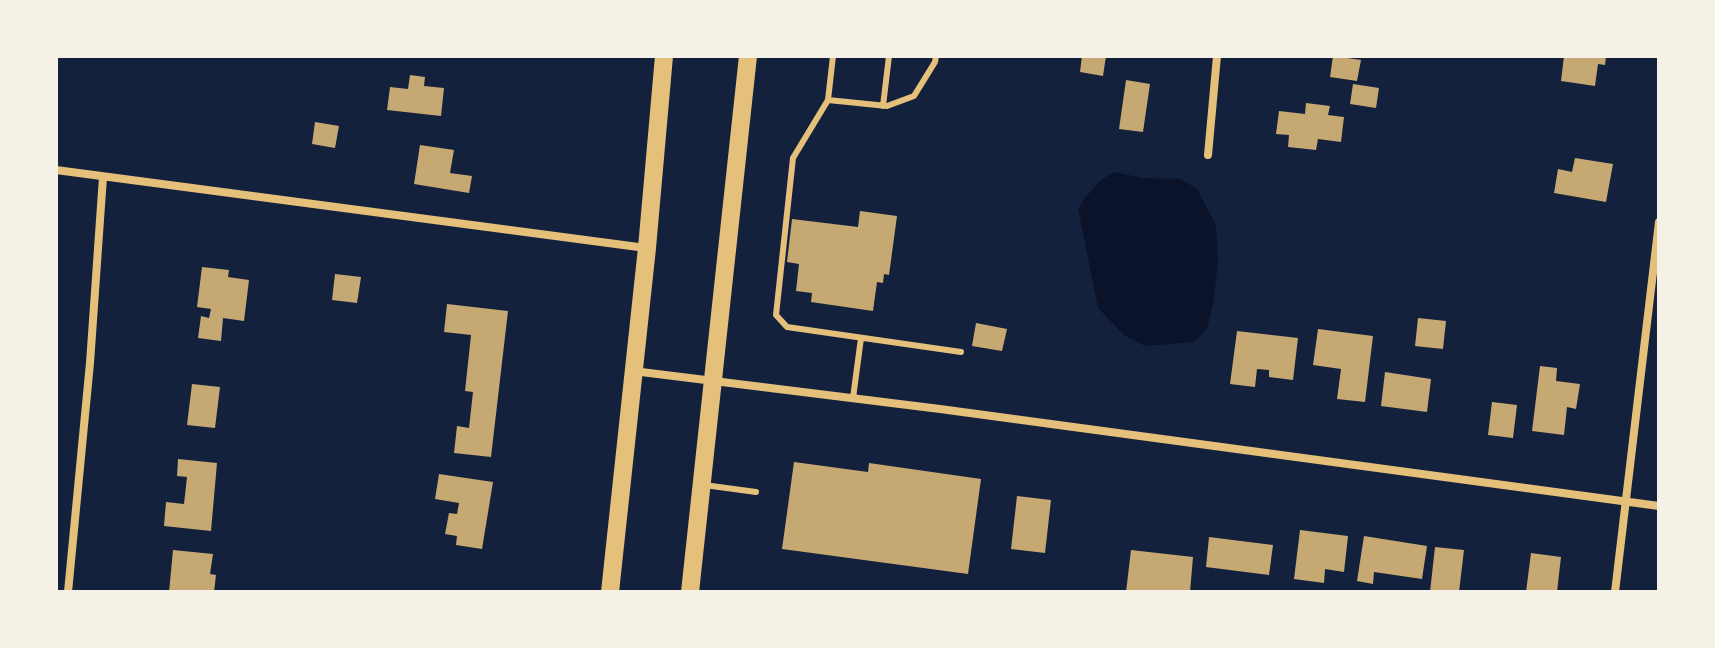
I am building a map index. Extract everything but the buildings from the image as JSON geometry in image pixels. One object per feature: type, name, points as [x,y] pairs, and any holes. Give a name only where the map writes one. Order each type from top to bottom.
[{"type":"main road","points":[[610,592],[664,56]]},
{"type":"main road","points":[[690,592],[748,56]]},
{"type":"street","points":[[1208,155],[1217,56]]},
{"type":"street","points":[[56,170],[647,248]]},
{"type":"street","points":[[68,592],[90,363],[103,177]]},
{"type":"street","points":[[1615,592],[1659,222]]},
{"type":"street","points":[[633,371],[1659,506]]},
{"type":"lane","points":[[833,56],[828,100],[793,158],[776,315],[787,327],[961,352]]},
{"type":"lane","points":[[883,106],[889,56]]},
{"type":"lane","points":[[828,100],[883,106],[914,96],[936,56]]},
{"type":"lane","points":[[853,398],[861,338]]},
{"type":"lane","points":[[700,484],[756,492]]},
{"type":"water","points":[[1113,172],[1144,178],[1181,179],[1197,189],[1216,225],[1218,261],[1214,299],[1207,329],[1194,342],[1145,346],[1124,335],[1098,308],[1078,209],[1099,182]]}]
